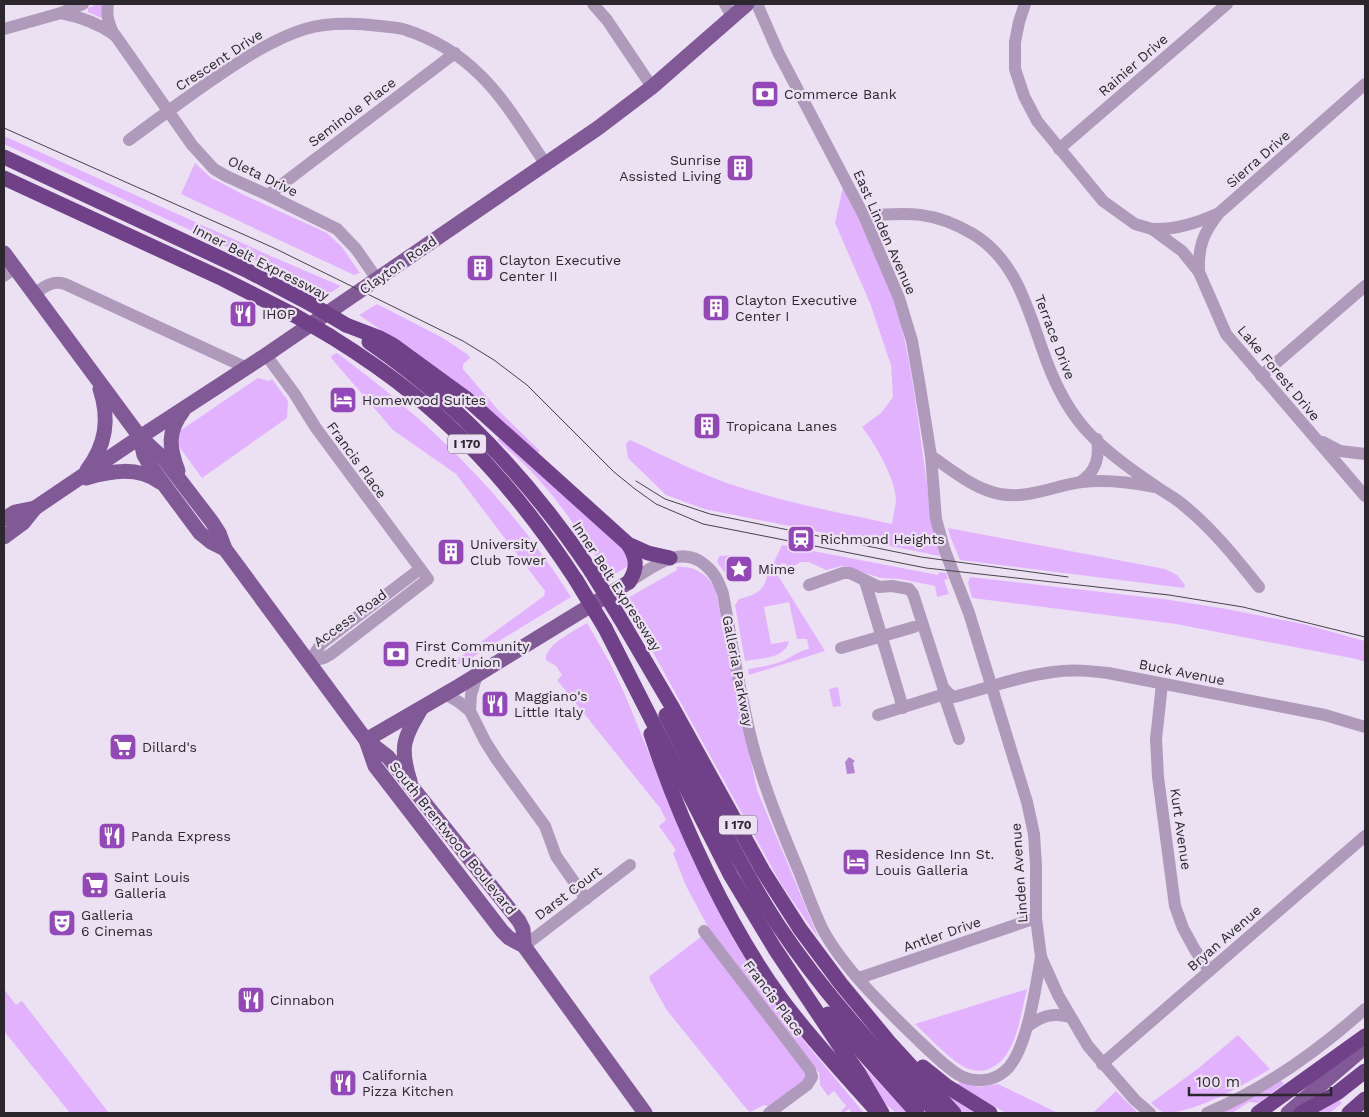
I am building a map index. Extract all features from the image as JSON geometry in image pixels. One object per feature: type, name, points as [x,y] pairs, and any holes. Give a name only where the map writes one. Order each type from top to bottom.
[{"type":"highway","name":"Inner Belt Expressway","points":[[4,157],[248,270],[311,304],[346,326],[413,374],[447,403],[490,445],[537,497],[591,571],[667,697],[767,878],[820,956],[861,1006]]},
{"type":"highway","name":"I 170","points":[[4,178],[208,272],[330,336],[357,353],[413,394],[461,437],[498,476],[531,516],[576,580],[605,628],[731,876],[775,949]]},
{"type":"highway","points":[[346,326],[380,338],[393,345],[467,399],[628,544],[634,553],[636,562],[636,569],[629,582]]},
{"type":"highway","points":[[628,544],[648,553],[670,558]]},
{"type":"highway","points":[[629,634],[651,686],[743,867],[777,924],[814,976],[842,1010],[897,1072],[937,1113]]},
{"type":"highway","points":[[640,697],[656,749],[677,802],[711,878],[744,939],[771,983],[801,1025],[864,1097],[881,1113]]},
{"type":"highway","points":[[775,949],[858,1072],[881,1113]]},
{"type":"highway","points":[[775,949],[834,1022],[917,1113]]},
{"type":"highway","points":[[861,1006],[888,1042],[954,1113]]},
{"type":"highway","points":[[861,1006],[930,1072],[955,1092],[990,1113]]},
{"type":"highway","points":[[1258,1113],[1365,1036]]},
{"type":"highway","points":[[1301,1113],[1337,1093],[1365,1071]]},
{"type":"highway","points":[[1349,1113],[1365,1099]]},
{"type":"main road","name":"Clayton Road","points":[[4,537],[23,523],[35,508],[247,368],[598,128],[652,87],[728,11],[747,4]]},
{"type":"main road","name":"South Brentwood Boulevard","points":[[4,253],[9,272],[34,294],[140,437],[163,458],[212,522],[219,533],[225,549],[366,740],[376,766],[502,932],[524,946],[645,1113]]},
{"type":"main road","points":[[77,480],[95,459],[105,434],[105,407],[97,380]]},
{"type":"main road","points":[[181,482],[174,460],[171,439],[173,427],[184,409]]},
{"type":"main road","name":"South Brentwood Boulevard","points":[[140,437],[144,455],[200,533],[211,542],[225,549]]},
{"type":"main road","points":[[77,480],[103,473],[122,471],[152,476],[165,485]]},
{"type":"main road","name":"Clayton Road","points":[[4,520],[16,512],[35,508]]},
{"type":"main road","name":"Galleria Parkway","points":[[366,740],[629,582]]},
{"type":"main road","points":[[411,784],[405,766],[403,748],[406,736],[422,707]]},
{"type":"main road","name":"South Brentwood Boulevard","points":[[366,740],[383,752],[411,784],[519,921],[523,929],[524,946]]},
{"type":"main road","points":[[1288,1113],[1365,1047]]},
{"type":"street","points":[[4,29],[61,13],[83,4]]},
{"type":"street","name":"Oleta Drive","points":[[108,4],[109,23],[115,35],[192,145],[214,169],[337,229],[356,249],[377,279]]},
{"type":"street","points":[[593,4],[607,20],[652,87]]},
{"type":"street","name":"East Linden Avenue","points":[[757,4],[778,52],[864,216],[899,298],[912,341],[930,456],[936,520]]},
{"type":"street","name":"Lake Forest Drive","points":[[1025,4],[1015,42],[1015,69],[1024,96],[1037,121],[1102,201],[1135,224],[1152,229],[1182,251],[1199,272],[1226,334],[1365,496]]},
{"type":"street","name":"Rainier Drive","points":[[1059,149],[1227,4]]},
{"type":"street","name":"Oleta Drive","points":[[61,13],[78,16],[100,25],[115,35]]},
{"type":"street","name":"Crescent Drive","points":[[129,140],[168,111],[259,50],[306,29],[355,23],[405,29],[436,42],[454,53],[480,75],[496,93],[545,163]]},
{"type":"street","name":"Seminole Place","points":[[268,195],[454,53]]},
{"type":"street","name":"Sierra Drive","points":[[1199,272],[1198,256],[1202,242],[1208,226],[1219,213],[1365,84]]},
{"type":"street","name":"Terrace Drive","points":[[864,216],[902,213],[934,216],[962,228],[986,242],[1004,260],[1017,282],[1056,386],[1081,423],[1097,439],[1206,523],[1259,587]]},
{"type":"street","points":[[1152,229],[1178,228],[1201,222],[1219,213]]},
{"type":"street","points":[[34,294],[50,284],[60,282],[247,368]]},
{"type":"street","points":[[1261,376],[1365,286]]},
{"type":"street","name":"Francis Place","points":[[266,355],[291,388],[316,428],[424,574]]},
{"type":"street","points":[[1311,433],[1327,445],[1340,451],[1365,454]]},
{"type":"street","points":[[1080,482],[1088,477],[1095,468],[1098,456],[1097,439]]},
{"type":"street","points":[[930,456],[974,485],[990,492],[1004,494],[1034,494],[1080,482],[1102,480],[1130,482],[1157,487]]},
{"type":"street","name":"Linden Avenue","points":[[936,520],[945,551],[969,614],[1025,793],[1034,834],[1036,918],[1041,957],[1058,996],[1088,1046],[1135,1100],[1150,1113]]},
{"type":"street","name":"Galleria Parkway","points":[[629,582],[670,558],[681,555],[695,558],[710,570],[719,584],[752,741],[764,784],[823,929],[859,978],[900,1023],[936,1057],[959,1075],[975,1080],[991,1079],[1006,1071],[1013,1062],[1027,1027]]},
{"type":"street","points":[[808,585],[843,573],[850,573],[879,587],[909,589],[913,594],[959,739]]},
{"type":"street","name":"Access Road","points":[[308,662],[321,644],[424,574]]},
{"type":"street","points":[[865,581],[903,708]]},
{"type":"street","points":[[841,648],[914,627]]},
{"type":"street","name":"Buck Avenue","points":[[946,694],[954,697],[1028,676],[1055,671],[1078,670],[1108,673],[1325,715],[1365,727]]},
{"type":"street","points":[[470,711],[471,695],[477,675]]},
{"type":"street","name":"Kurt Avenue","points":[[1162,684],[1156,739],[1158,777],[1175,906],[1194,950],[1209,970]]},
{"type":"street","points":[[445,694],[470,711],[497,760],[542,821],[556,856],[586,899]]},
{"type":"street","points":[[878,716],[946,694]]},
{"type":"street","name":"Bryan Avenue","points":[[1102,1064],[1365,836]]},
{"type":"street","name":"Darst Court","points":[[524,946],[630,865]]},
{"type":"street","name":"Antler Drive","points":[[859,978],[1036,918]]},
{"type":"street","name":"Francis Place","points":[[704,931],[810,1070],[812,1077],[808,1085],[769,1113]]},
{"type":"street","points":[[1027,1027],[1041,957]]},
{"type":"street","points":[[1207,1113],[1250,1092],[1281,1073],[1319,1047],[1365,1009]]},
{"type":"street","points":[[1027,1027],[1046,1015],[1070,1017]]},
{"type":"shaded area","points":[[104,4],[102,18],[88,12],[88,8]]},
{"type":"shaded area","points":[[4,136],[341,286],[327,295],[4,144]]},
{"type":"shaded area","points":[[195,163],[210,177],[244,195],[327,233],[342,247],[360,273],[354,275],[181,194]]},
{"type":"shaded area","points":[[843,187],[871,244],[887,282],[900,322],[911,374],[931,513],[940,556],[704,509],[666,495],[628,458],[626,444],[630,440],[697,471],[739,487],[796,503],[892,524],[896,501],[893,483],[878,452],[862,427],[881,413],[893,397],[891,365],[870,303],[835,223]]},
{"type":"shaded area","points":[[377,304],[443,338],[467,354],[470,358],[463,364],[463,369],[499,411],[540,451],[538,453],[438,369],[359,315]]},
{"type":"shaded area","points":[[337,353],[404,406],[466,464],[522,527],[571,597],[463,663],[455,665],[452,663],[544,596],[545,591],[456,474],[393,430],[332,359],[331,356]]},
{"type":"shaded area","points":[[258,378],[269,381],[272,379],[288,401],[287,418],[202,478],[178,445],[178,435],[181,430]]},
{"type":"shaded area","points":[[501,437],[626,550],[630,565],[610,577],[571,520],[549,492],[526,466],[497,440]]},
{"type":"shaded area","points":[[948,528],[1165,569],[1177,575],[1185,585],[1184,588],[960,560]]},
{"type":"shaded area","points":[[782,545],[938,575],[939,572],[946,573],[948,579],[944,580],[949,594],[937,597],[935,586],[900,579],[881,578],[842,566],[826,570],[809,562],[801,562],[790,568],[784,563],[777,566],[774,562]]},
{"type":"shaded area","points":[[738,555],[748,559],[752,566],[751,575],[744,583],[729,578],[717,562],[719,556]]},
{"type":"shaded area","points":[[772,564],[776,569],[783,565],[785,568],[777,574],[825,651],[749,675],[749,669],[776,663],[809,649],[807,639],[797,639],[789,602],[764,607],[771,644],[789,641],[787,647],[771,657],[745,661],[735,605],[739,599],[752,595],[762,588]]},
{"type":"shaded area","points":[[676,567],[694,569],[704,575],[715,588],[757,790],[819,939],[781,884],[624,600],[677,570]]},
{"type":"shaded area","points":[[970,577],[1163,599],[1303,624],[1365,641],[1365,662],[1176,624],[972,598],[968,583]]},
{"type":"shaded area","points":[[587,623],[610,663],[626,697],[690,854],[735,942],[765,991],[789,1023],[864,1113],[852,1113],[849,1109],[843,1113],[841,1111],[846,1106],[834,1091],[828,1096],[820,1085],[819,1073],[815,1067],[707,925],[686,886],[673,853],[676,850],[659,826],[666,820],[660,808],[557,680],[562,675],[556,666],[546,660],[547,654],[562,638]]},
{"type":"shaded area","points":[[838,687],[841,706],[833,707],[829,689]]},
{"type":"shaded area","points":[[849,757],[855,761],[853,763],[855,773],[847,774],[845,762]]},
{"type":"shaded area","points":[[702,936],[807,1076],[804,1082],[769,1107],[764,1105],[750,1112],[744,1106],[666,1009],[649,978]]},
{"type":"shaded area","points":[[4,989],[16,1005],[22,1001],[109,1113],[70,1113],[4,1031]]},
{"type":"shaded area","points":[[1027,989],[1016,1036],[1011,1047],[996,1065],[986,1070],[973,1070],[961,1065],[943,1051],[915,1024]]},
{"type":"shaded area","points":[[1238,1035],[1270,1069],[1218,1098],[1187,1109],[1163,1112],[1151,1103],[1200,1067]]},
{"type":"shaded area","points":[[851,1053],[907,1113],[896,1113],[881,1100]]},
{"type":"shaded area","points":[[1281,1080],[1284,1084],[1258,1103],[1249,1102],[1232,1113],[1221,1113]]},
{"type":"shaded area","points":[[959,1082],[979,1087],[998,1084],[1058,1113],[1006,1113],[957,1085]]},
{"type":"shaded area","points":[[1116,1091],[1138,1113],[1093,1113]]},
{"type":"shaded area","points":[[943,1092],[976,1113],[960,1113]]},
{"type":"shaded area","points":[[1338,1099],[1342,1103],[1330,1113],[1314,1113]]},
{"type":"tram line","points":[[4,128],[274,248],[463,341],[494,360],[527,385],[614,472],[635,489],[656,504],[703,524],[926,568],[1169,595],[1243,607],[1365,637]]},
{"type":"tram line","points":[[636,481],[665,499],[710,514],[921,557],[1068,577]]},
{"type":"place","name":"Commerce Bank","points":[[765,94]]},
{"type":"place","name":"Sunrise Assisted Living","points":[[740,168]]},
{"type":"place","name":"Clayton Executive Center II","points":[[480,268]]},
{"type":"place","name":"Clayton Executive Center I","points":[[716,308]]},
{"type":"place","name":"IHOP","points":[[243,314]]},
{"type":"place","name":"Homewood Suites","points":[[343,400]]},
{"type":"place","name":"Tropicana Lanes","points":[[707,426]]},
{"type":"place","name":"Richmond Heights","points":[[801,539]]},
{"type":"place","name":"University Club Tower","points":[[451,552]]},
{"type":"place","name":"Mime","points":[[739,569]]},
{"type":"place","name":"First Community Credit Union","points":[[396,654]]},
{"type":"place","name":"Maggiano's Little Italy","points":[[495,704]]},
{"type":"place","name":"Dillard's","points":[[123,747]]},
{"type":"place","name":"Panda Express","points":[[112,836]]},
{"type":"place","name":"Residence Inn St. Louis Galleria","points":[[856,862]]},
{"type":"place","name":"Saint Louis Galleria","points":[[95,885]]},
{"type":"place","name":"Galleria 6 Cinemas","points":[[62,923]]},
{"type":"place","name":"Cinnabon","points":[[251,1000]]},
{"type":"place","name":"California Pizza Kitchen","points":[[343,1083]]}]
